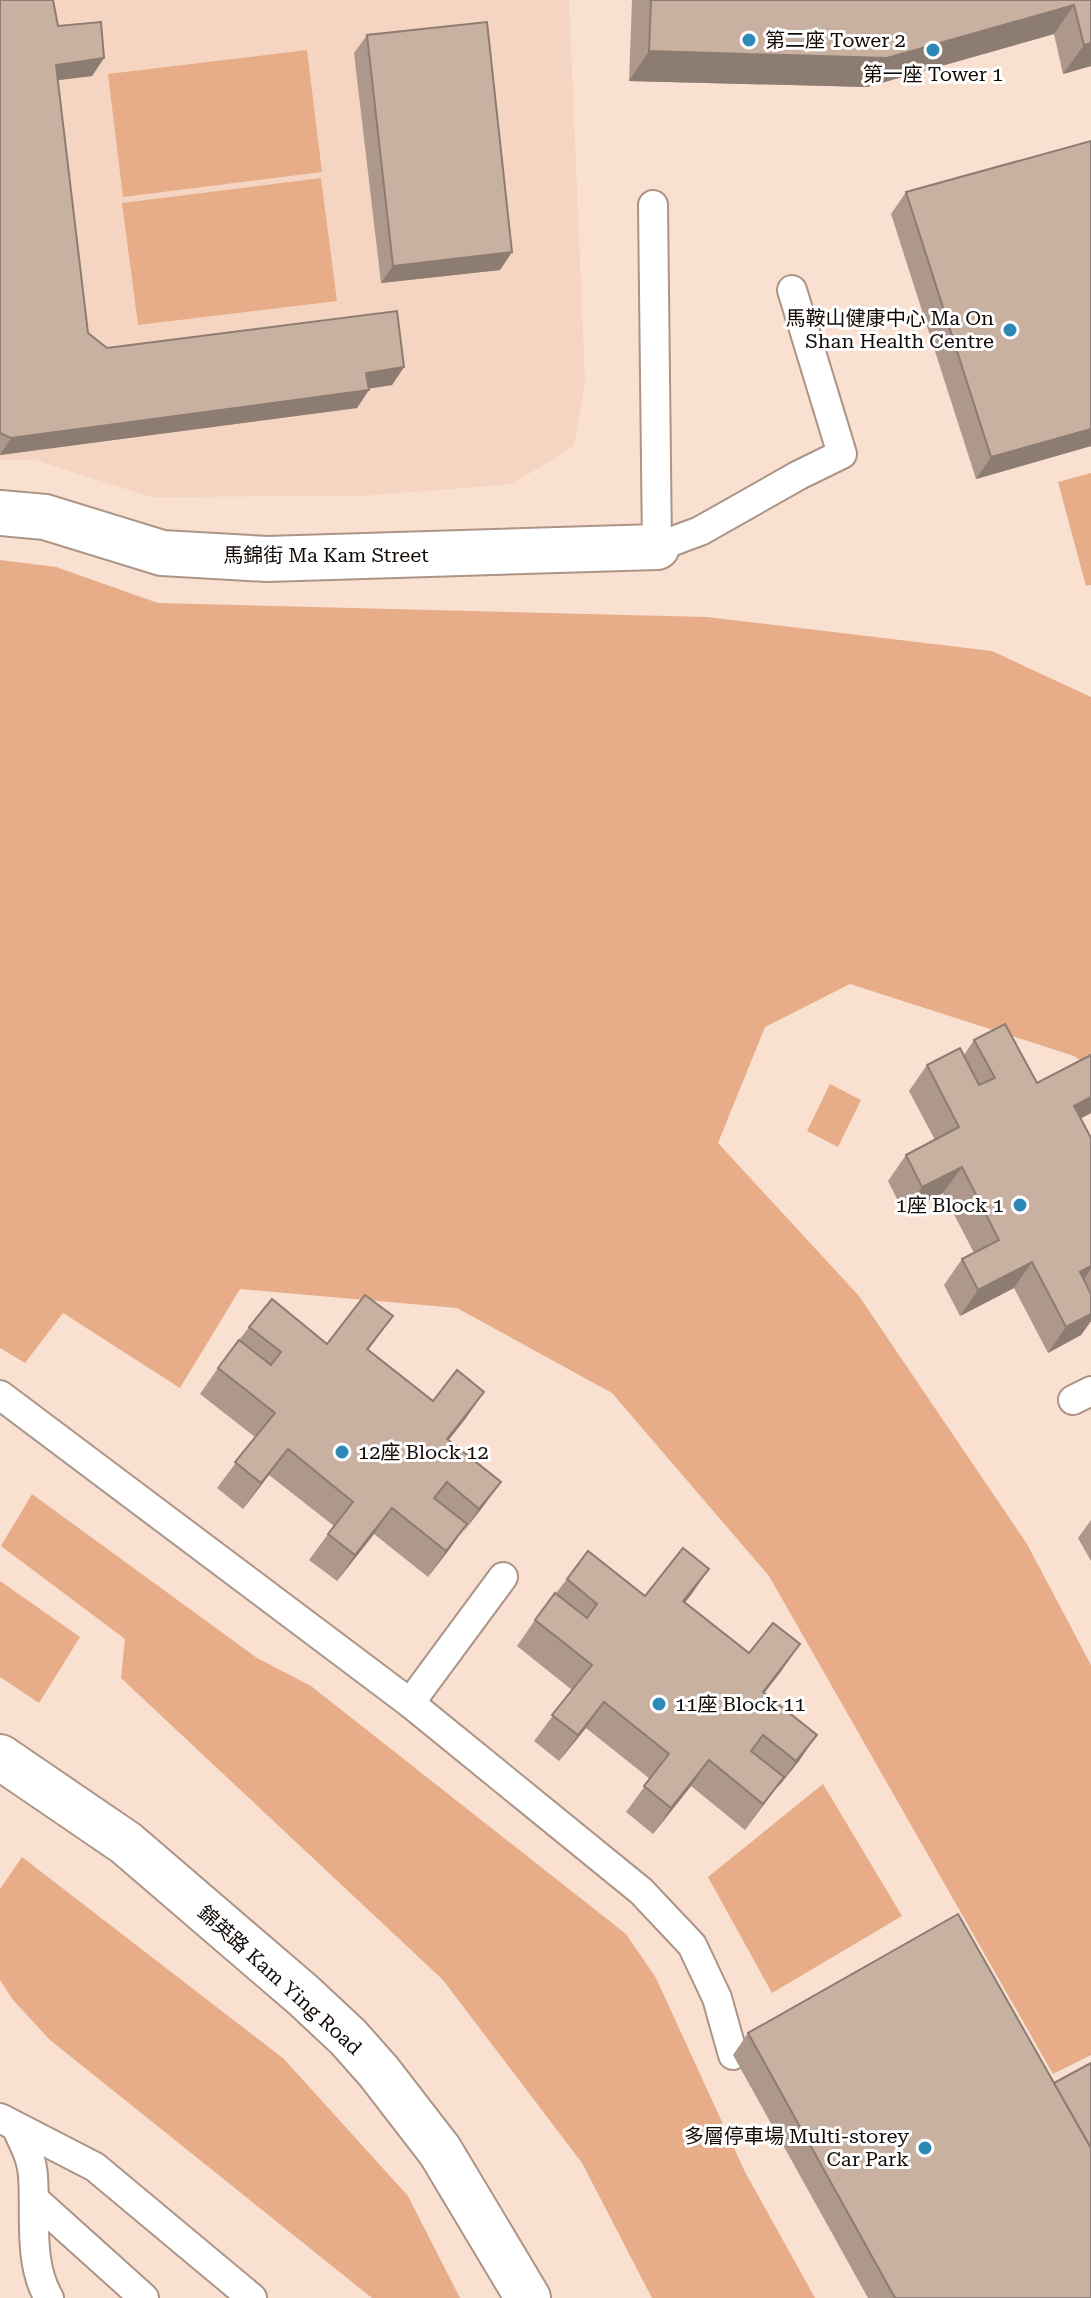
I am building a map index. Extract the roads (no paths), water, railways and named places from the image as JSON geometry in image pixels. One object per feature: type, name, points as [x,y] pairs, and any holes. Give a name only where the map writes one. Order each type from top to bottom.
[{"type":"street","name":"馬錦街 Ma Kam Street","points":[[0,513],[45,517],[162,553],[267,559],[657,547]]},
{"type":"street","name":"錦英路 Kam Ying Road","points":[[0,1757],[126,1843],[348,2037],[440,2151],[528,2298]]},
{"type":"lane","points":[[653,205],[657,547],[700,531],[842,454],[792,290]]},
{"type":"lane","points":[[0,1395],[410,1703],[641,1891],[692,1945],[717,1998],[733,2055]]},
{"type":"lane","points":[[410,1703],[503,1577]]},
{"type":"lane","points":[[9,2124],[29,2155],[33,2173],[37,2262],[40,2280],[49,2298]]},
{"type":"lane","points":[[9,2124],[95,2167],[252,2298]]},
{"type":"lane","points":[[34,2199],[144,2298]]},
{"type":"place","name":"第二座 Tower 2","points":[[749,40]]},
{"type":"place","name":"第一座 Tower 1","points":[[933,50]]},
{"type":"place","name":"馬鞍山健康中心 Ma On Shan Health Centre","points":[[1010,330]]},
{"type":"place","name":"1座 Block 1","points":[[1020,1205]]},
{"type":"place","name":"12座 Block 12","points":[[342,1452]]},
{"type":"place","name":"11座 Block 11","points":[[659,1704]]},
{"type":"place","name":"多層停車場 Multi-storey Car Park","points":[[925,2148]]}]
